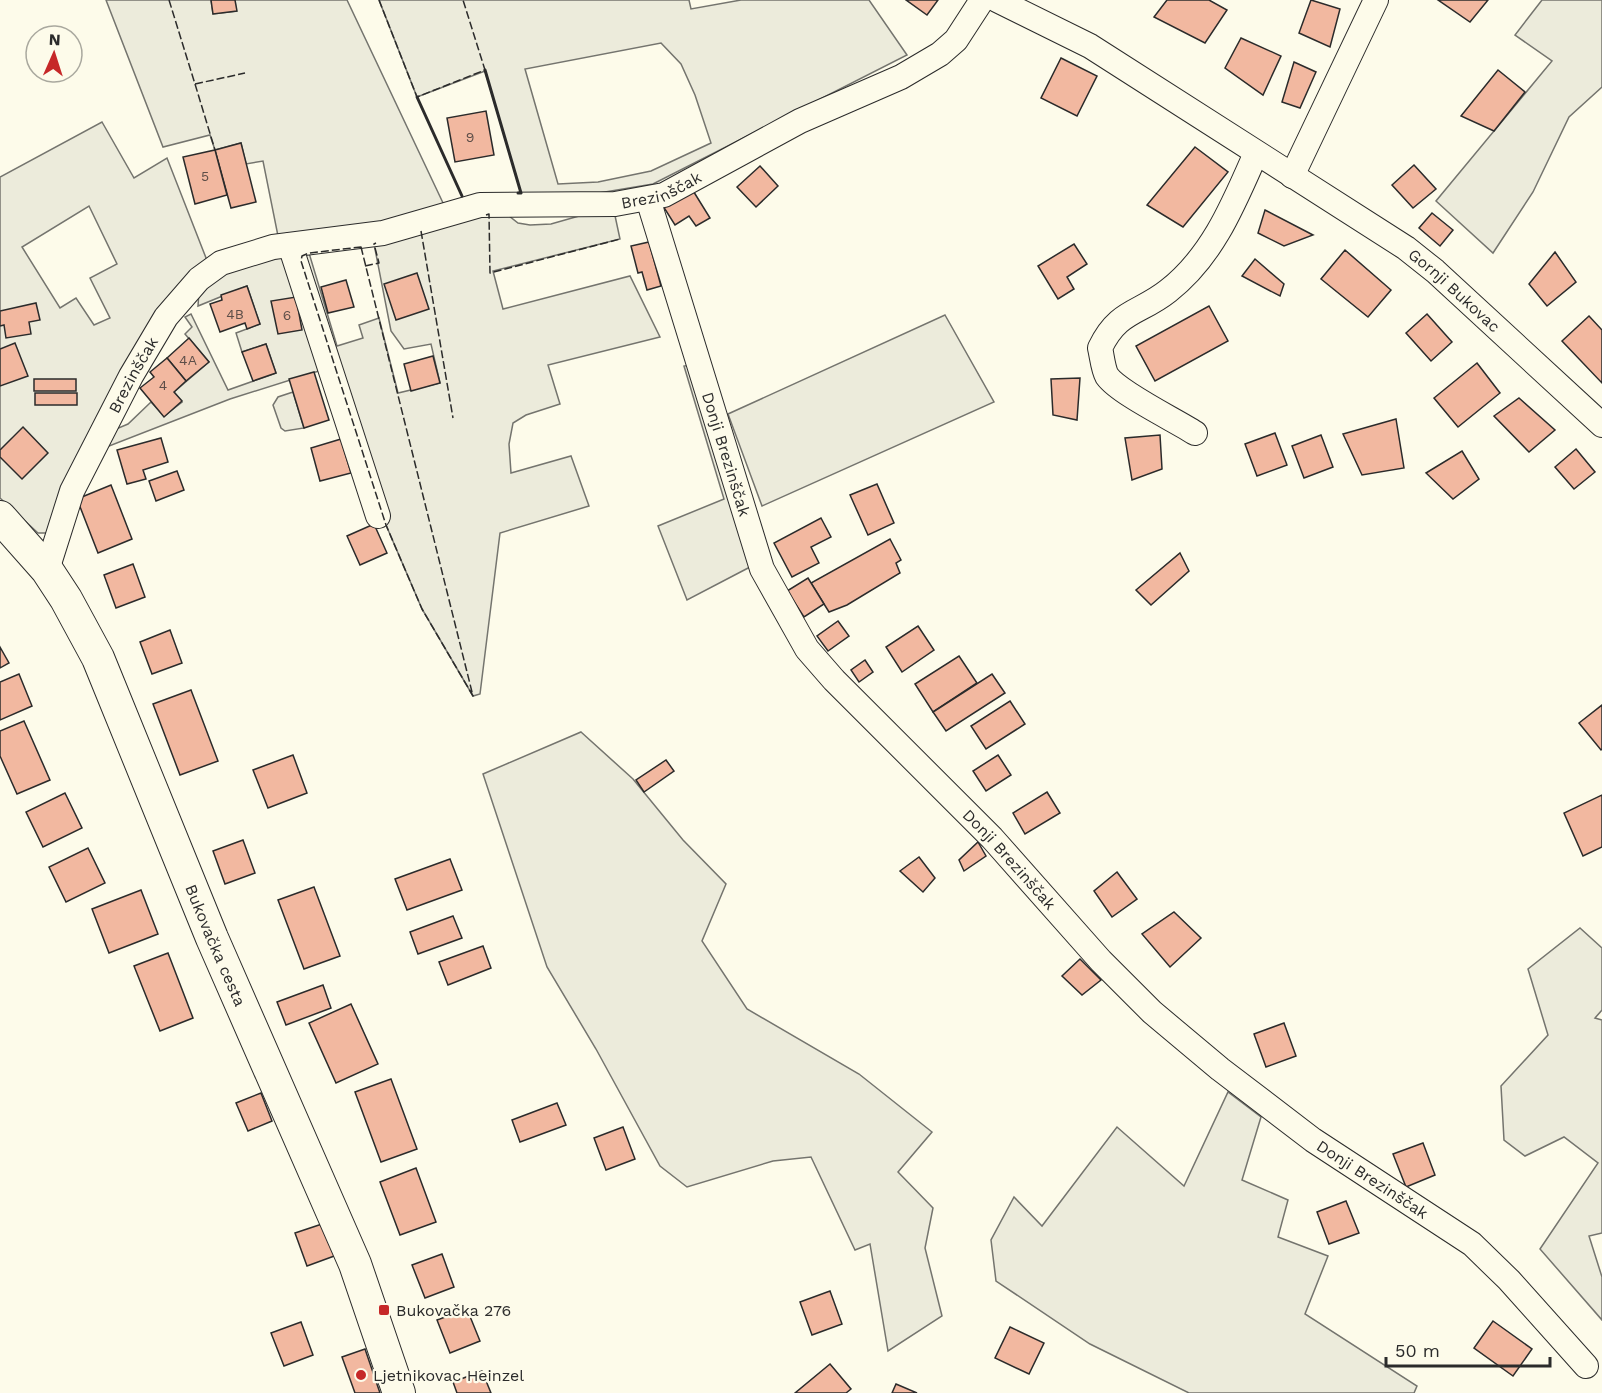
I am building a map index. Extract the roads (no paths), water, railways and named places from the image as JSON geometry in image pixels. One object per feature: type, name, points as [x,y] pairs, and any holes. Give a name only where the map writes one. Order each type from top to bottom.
[{"type":"main road","name":"Bukovačka cesta","points":[[0,517],[47,570],[66,599],[98,658],[212,938],[355,1264],[399,1393]]},
{"type":"street","name":"Brezinščak","points":[[47,570],[72,491],[131,375],[166,317],[199,279],[221,264],[244,254],[290,245],[383,233],[480,205],[615,204],[664,195],[800,121],[901,76],[940,54],[957,40],[982,0]]},
{"type":"street","name":"Gornji Bukovac","points":[[997,0],[1090,46],[1406,249],[1435,271],[1602,425]]},
{"type":"street","points":[[1292,176],[1376,0]]},
{"type":"street","points":[[1195,434],[1129,395],[1107,376],[1100,348],[1108,330],[1124,316],[1168,292],[1201,259],[1229,213],[1256,153]]},
{"type":"street","name":"Donji Brezinščak","points":[[648,199],[762,569],[807,649],[834,680],[992,838],[1101,961],[1152,1012],[1220,1069],[1313,1140],[1472,1244],[1509,1280],[1586,1366]]},
{"type":"street","points":[[290,245],[378,516]]},
{"type":"place","name":"Bukovačka 276","points":[[384,1310]]},
{"type":"place","name":"Ljetnikovac Heinzel","points":[[361,1375]]}]
